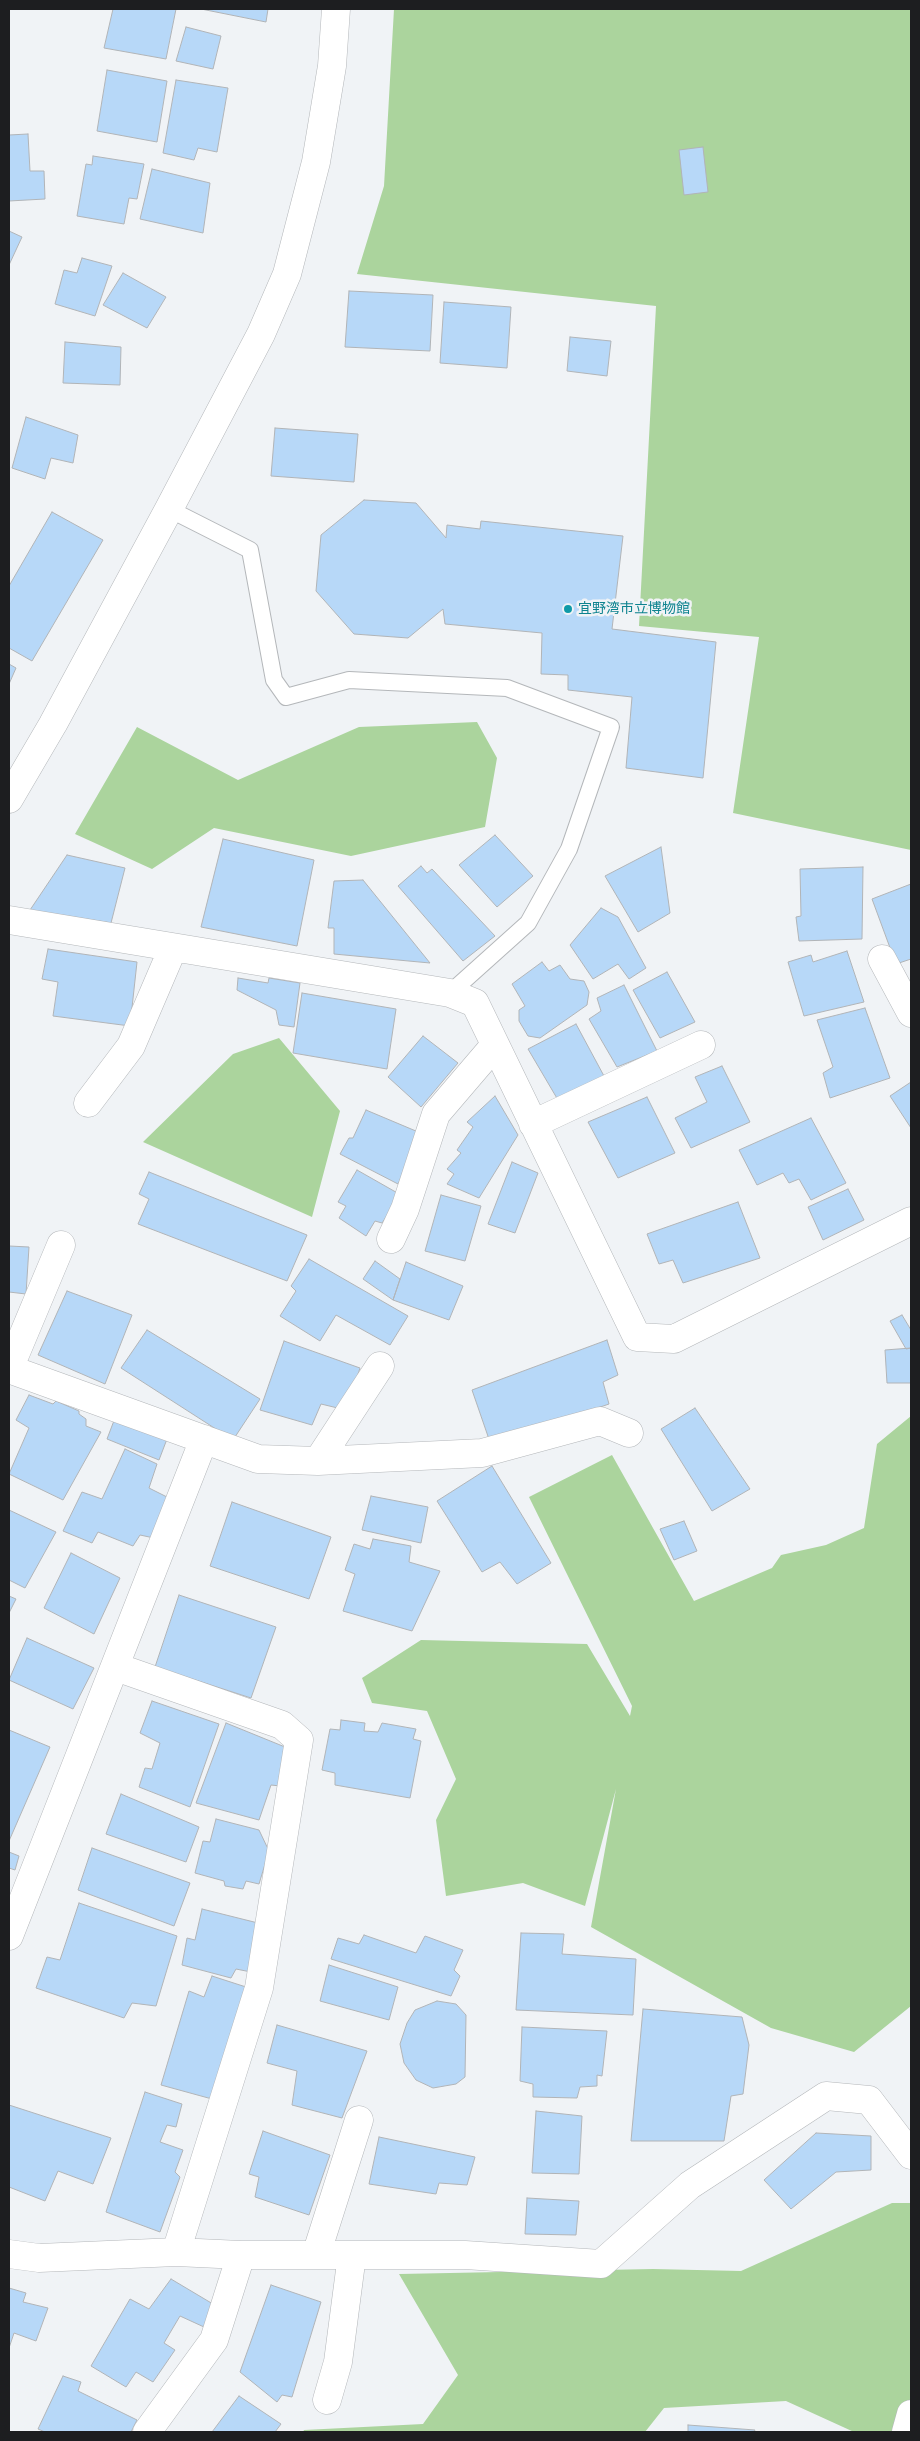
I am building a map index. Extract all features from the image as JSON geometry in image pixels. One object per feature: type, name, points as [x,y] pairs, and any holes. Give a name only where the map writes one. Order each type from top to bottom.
[{"type":"street","points":[[9,799],[54,724],[169,509],[261,334],[287,274],[316,162],[332,66],[336,9]]},
{"type":"street","points":[[9,920],[450,993],[475,1003],[637,1337],[674,1339],[911,1221]]},
{"type":"street","points":[[88,1103],[131,1046],[173,948]]},
{"type":"street","points":[[882,959],[911,1013]]},
{"type":"street","points":[[533,1124],[702,1044]]},
{"type":"street","points":[[391,1239],[405,1210],[436,1114],[495,1045]]},
{"type":"street","points":[[61,1245],[9,1369],[258,1459],[318,1461],[482,1453],[600,1421],[629,1433]]},
{"type":"street","points":[[318,1461],[380,1366]]},
{"type":"street","points":[[9,1936],[204,1439]]},
{"type":"street","points":[[116,1667],[282,1725],[299,1740],[259,1988],[176,2252]]},
{"type":"street","points":[[9,2254],[38,2258],[176,2252],[241,2255],[465,2255],[601,2264],[690,2185],[826,2096],[869,2100],[911,2155]]},
{"type":"street","points":[[316,2255],[358,2120]]},
{"type":"street","points":[[146,2432],[214,2340],[241,2255]]},
{"type":"street","points":[[327,2400],[338,2362],[352,2255]]},
{"type":"street","points":[[906,2432],[911,2414]]},
{"type":"lane","points":[[169,509],[250,550],[274,680],[286,697],[349,680],[507,688],[611,727],[569,849],[528,923],[450,993]]},
{"type":"green space","points":[[394,9],[911,9],[911,850],[733,813],[759,637],[639,626],[656,306],[357,274],[384,186]]},
{"type":"green space","points":[[477,722],[497,758],[485,827],[351,856],[214,828],[152,869],[75,834],[137,727],[238,780],[359,727]]},
{"type":"green space","points":[[279,1038],[340,1111],[312,1217],[143,1142],[233,1054]]},
{"type":"green space","points":[[911,1416],[911,2006],[854,2052],[771,2028],[591,1927],[616,1789],[585,1906],[523,1883],[446,1896],[436,1820],[456,1779],[427,1711],[372,1703],[362,1678],[421,1640],[587,1644],[630,1716],[632,1706],[529,1497],[612,1455],[694,1601],[772,1568],[781,1555],[826,1545],[864,1528],[877,1444]]},
{"type":"green space","points":[[892,2203],[911,2203],[911,2432],[854,2432],[786,2401],[664,2408],[645,2432],[303,2432],[304,2430],[423,2424],[458,2375],[399,2274],[653,2269],[741,2271]]},
{"type":"building","points":[[113,9],[176,9],[166,59],[104,48]]},
{"type":"building","points":[[201,9],[268,9],[266,22]]},
{"type":"building","points":[[186,27],[221,36],[213,69],[176,61]]},
{"type":"building","points":[[107,70],[167,81],[157,142],[97,131]]},
{"type":"building","points":[[176,80],[228,88],[217,152],[198,148],[194,160],[163,153]]},
{"type":"building","points":[[28,134],[30,171],[44,171],[45,199],[9,201],[9,135]]},
{"type":"building","points":[[703,147],[708,192],[684,195],[679,150]]},
{"type":"building","points":[[93,156],[144,164],[137,199],[129,198],[124,224],[77,216],[86,164],[92,165]]},
{"type":"building","points":[[152,169],[210,183],[203,233],[140,219]]},
{"type":"building","points":[[9,231],[22,237],[9,265]]},
{"type":"building","points":[[82,258],[112,266],[95,316],[55,304],[64,270],[77,273]]},
{"type":"building","points":[[123,273],[166,297],[147,328],[103,305]]},
{"type":"building","points":[[349,291],[433,295],[430,351],[345,347]]},
{"type":"building","points":[[444,302],[511,307],[507,368],[440,363]]},
{"type":"building","points":[[570,337],[611,341],[607,376],[567,371]]},
{"type":"building","points":[[65,342],[121,347],[120,385],[63,383]]},
{"type":"building","points":[[26,417],[78,435],[73,463],[51,458],[45,479],[12,468]]},
{"type":"building","points":[[275,428],[358,434],[354,482],[271,476]]},
{"type":"building","points":[[364,500],[416,503],[446,538],[447,525],[480,529],[481,521],[623,536],[612,629],[716,642],[703,778],[626,768],[632,697],[568,690],[568,675],[541,674],[542,633],[445,624],[443,609],[408,638],[354,634],[316,591],[321,535]]},
{"type":"building","points":[[52,512],[103,540],[32,661],[9,648],[9,586]]},
{"type":"building","points":[[9,664],[16,668],[9,684]]},
{"type":"building","points":[[495,835],[533,876],[497,907],[459,865]]},
{"type":"building","points":[[223,839],[314,860],[297,946],[201,927]]},
{"type":"building","points":[[661,847],[670,913],[638,932],[605,876]]},
{"type":"building","points":[[67,855],[125,868],[111,923],[30,910]]},
{"type":"building","points":[[421,866],[427,873],[432,869],[495,936],[463,961],[398,886]]},
{"type":"building","points":[[863,867],[862,939],[799,941],[796,917],[801,916],[800,869]]},
{"type":"building","points":[[363,880],[430,963],[334,954],[334,928],[328,928],[334,881]]},
{"type":"building","points":[[911,884],[911,959],[896,964],[872,899]]},
{"type":"building","points":[[601,908],[618,917],[646,968],[629,979],[618,964],[593,979],[570,945]]},
{"type":"building","points":[[48,949],[137,962],[130,1026],[53,1016],[58,982],[42,979]]},
{"type":"building","points":[[847,951],[864,1002],[804,1016],[788,962],[811,955],[813,962]]},
{"type":"building","points":[[542,962],[549,971],[560,965],[570,979],[584,981],[589,992],[587,1005],[540,1038],[528,1036],[519,1021],[519,1010],[525,1006],[512,984]]},
{"type":"building","points":[[667,972],[695,1022],[660,1038],[633,990]]},
{"type":"building","points":[[238,978],[268,983],[269,978],[300,983],[294,1027],[279,1025],[276,1010],[237,990]]},
{"type":"building","points":[[624,985],[657,1051],[617,1067],[589,1019],[601,1011],[597,998]]},
{"type":"building","points":[[302,993],[396,1009],[387,1069],[293,1053]]},
{"type":"building","points":[[865,1008],[890,1078],[830,1098],[823,1073],[833,1067],[817,1020]]},
{"type":"building","points":[[576,1024],[604,1076],[558,1100],[528,1049]]},
{"type":"building","points":[[423,1036],[458,1063],[421,1107],[388,1077]]},
{"type":"building","points":[[722,1066],[750,1122],[691,1148],[675,1118],[707,1102],[695,1077]]},
{"type":"building","points":[[911,1082],[911,1128],[890,1096]]},
{"type":"building","points":[[495,1096],[518,1135],[479,1198],[447,1184],[454,1174],[447,1169],[461,1153],[457,1150],[473,1127],[467,1122]]},
{"type":"building","points":[[647,1097],[675,1153],[618,1178],[588,1122]]},
{"type":"building","points":[[366,1110],[423,1134],[398,1184],[340,1154],[349,1138],[353,1138]]},
{"type":"building","points":[[811,1118],[846,1183],[811,1200],[799,1179],[789,1183],[783,1173],[757,1185],[739,1150]]},
{"type":"building","points":[[512,1162],[538,1173],[515,1233],[488,1224]]},
{"type":"building","points":[[357,1170],[401,1195],[382,1223],[375,1221],[366,1236],[339,1218],[346,1206],[338,1202]]},
{"type":"building","points":[[149,1172],[307,1235],[287,1281],[138,1224],[149,1199],[139,1194]]},
{"type":"building","points":[[848,1189],[864,1220],[823,1240],[808,1207]]},
{"type":"building","points":[[441,1195],[481,1206],[465,1261],[425,1251]]},
{"type":"building","points":[[738,1202],[760,1258],[683,1283],[673,1260],[659,1264],[647,1234]]},
{"type":"building","points":[[9,1246],[29,1247],[26,1294],[9,1292]]},
{"type":"building","points":[[309,1259],[408,1316],[390,1345],[336,1315],[320,1341],[280,1316],[296,1291],[291,1286]]},
{"type":"building","points":[[375,1261],[400,1279],[393,1300],[363,1279]]},
{"type":"building","points":[[406,1262],[463,1286],[449,1320],[393,1300]]},
{"type":"building","points":[[67,1291],[132,1315],[105,1384],[38,1355]]},
{"type":"building","points":[[902,1315],[911,1330],[911,1348],[906,1349],[890,1321]]},
{"type":"building","points":[[147,1330],[260,1399],[233,1440],[121,1368]]},
{"type":"building","points":[[607,1340],[618,1375],[603,1382],[609,1404],[491,1445],[472,1390]]},
{"type":"building","points":[[284,1341],[360,1368],[346,1410],[321,1404],[312,1425],[260,1410]]},
{"type":"building","points":[[911,1348],[911,1383],[887,1383],[885,1350]]},
{"type":"building","points":[[29,1395],[53,1404],[56,1401],[79,1411],[79,1414],[86,1419],[86,1426],[101,1432],[63,1500],[9,1474],[29,1428],[16,1420]]},
{"type":"building","points":[[695,1408],[750,1489],[712,1511],[661,1429]]},
{"type":"building","points":[[115,1418],[167,1439],[159,1460],[107,1439]]},
{"type":"building","points":[[125,1449],[157,1464],[149,1488],[171,1499],[154,1538],[140,1535],[133,1546],[98,1532],[92,1543],[63,1531],[82,1492],[102,1499]]},
{"type":"building","points":[[492,1466],[551,1563],[517,1584],[500,1562],[482,1572],[437,1501]]},
{"type":"building","points":[[371,1496],[428,1507],[421,1543],[362,1530]]},
{"type":"building","points":[[232,1502],[331,1537],[309,1599],[210,1566]]},
{"type":"building","points":[[9,1510],[56,1532],[25,1588],[9,1580]]},
{"type":"building","points":[[684,1521],[697,1551],[674,1560],[660,1529]]},
{"type":"building","points":[[373,1539],[411,1546],[409,1562],[440,1571],[412,1631],[343,1611],[355,1574],[345,1570],[354,1544],[370,1549]]},
{"type":"building","points":[[71,1553],[120,1578],[94,1634],[44,1608]]},
{"type":"building","points":[[179,1595],[276,1627],[251,1698],[155,1667]]},
{"type":"building","points":[[9,1596],[16,1599],[9,1613]]},
{"type":"building","points":[[27,1638],[94,1668],[73,1709],[9,1680]]},
{"type":"building","points":[[152,1701],[219,1724],[190,1807],[139,1787],[145,1768],[152,1769],[160,1743],[140,1733]]},
{"type":"building","points":[[341,1720],[365,1723],[364,1731],[378,1732],[382,1723],[416,1729],[413,1739],[421,1741],[410,1798],[335,1785],[335,1773],[322,1770],[330,1729],[340,1730]]},
{"type":"building","points":[[226,1723],[285,1747],[280,1786],[271,1785],[259,1820],[196,1803]]},
{"type":"building","points":[[9,1730],[50,1747],[9,1841]]},
{"type":"building","points":[[121,1794],[199,1827],[186,1862],[106,1834]]},
{"type":"building","points":[[216,1819],[259,1830],[269,1851],[259,1884],[246,1881],[243,1889],[225,1886],[224,1881],[195,1873],[203,1841],[210,1842]]},
{"type":"building","points":[[92,1848],[190,1883],[174,1926],[78,1890]]},
{"type":"building","points":[[9,1852],[19,1856],[15,1870],[9,1868]]},
{"type":"building","points":[[79,1903],[177,1936],[156,2006],[132,2003],[124,2018],[36,1988],[47,1957],[60,1960]]},
{"type":"building","points":[[202,1909],[258,1923],[251,1972],[236,1969],[231,1978],[182,1965],[187,1938],[195,1940]]},
{"type":"building","points":[[521,1933],[564,1934],[562,1954],[636,1959],[633,2015],[516,2010]]},
{"type":"building","points":[[364,1935],[416,1953],[425,1936],[463,1950],[454,1970],[460,1976],[451,1996],[331,1959],[338,1938],[359,1944]]},
{"type":"building","points":[[329,1965],[398,1987],[389,2020],[320,2001]]},
{"type":"building","points":[[212,1976],[246,1987],[212,2099],[161,2085],[189,1991],[204,1997]]},
{"type":"building","points":[[437,2001],[456,2004],[466,2015],[465,2077],[456,2084],[433,2088],[416,2080],[404,2063],[400,2044],[407,2023],[415,2010]]},
{"type":"building","points":[[643,2009],[742,2017],[749,2045],[743,2094],[731,2096],[724,2141],[631,2141]]},
{"type":"building","points":[[277,2025],[367,2051],[342,2118],[292,2105],[297,2071],[267,2063]]},
{"type":"building","points":[[522,2027],[607,2031],[602,2076],[597,2075],[597,2086],[580,2087],[577,2098],[533,2097],[533,2084],[520,2081]]},
{"type":"building","points":[[145,2092],[182,2104],[176,2127],[167,2125],[160,2142],[183,2150],[175,2172],[180,2177],[160,2232],[106,2212]]},
{"type":"building","points":[[9,2105],[111,2138],[93,2184],[58,2171],[45,2201],[9,2187]]},
{"type":"building","points":[[536,2111],[582,2116],[579,2174],[532,2173]]},
{"type":"building","points":[[263,2131],[330,2155],[309,2215],[255,2197],[259,2177],[249,2174]]},
{"type":"building","points":[[816,2133],[871,2136],[871,2170],[836,2172],[791,2209],[764,2180]]},
{"type":"building","points":[[379,2137],[475,2157],[467,2185],[439,2183],[436,2194],[369,2184]]},
{"type":"building","points":[[527,2198],[579,2201],[576,2235],[525,2234]]},
{"type":"building","points":[[171,2279],[218,2307],[204,2327],[180,2316],[164,2343],[175,2350],[153,2382],[136,2372],[126,2387],[91,2366],[130,2299],[149,2309]]},
{"type":"building","points":[[271,2285],[321,2302],[292,2397],[282,2395],[277,2402],[240,2372]]},
{"type":"building","points":[[9,2288],[26,2293],[23,2302],[48,2308],[36,2341],[14,2333],[9,2348]]},
{"type":"building","points":[[63,2376],[81,2382],[78,2391],[137,2420],[131,2432],[45,2432],[38,2429]]},
{"type":"building","points":[[239,2396],[281,2424],[275,2432],[212,2432]]},
{"type":"building","points":[[688,2425],[755,2430],[754,2432],[688,2432]]},
{"type":"place","name":"宜野湾市立博物館","points":[[568,609]]}]
